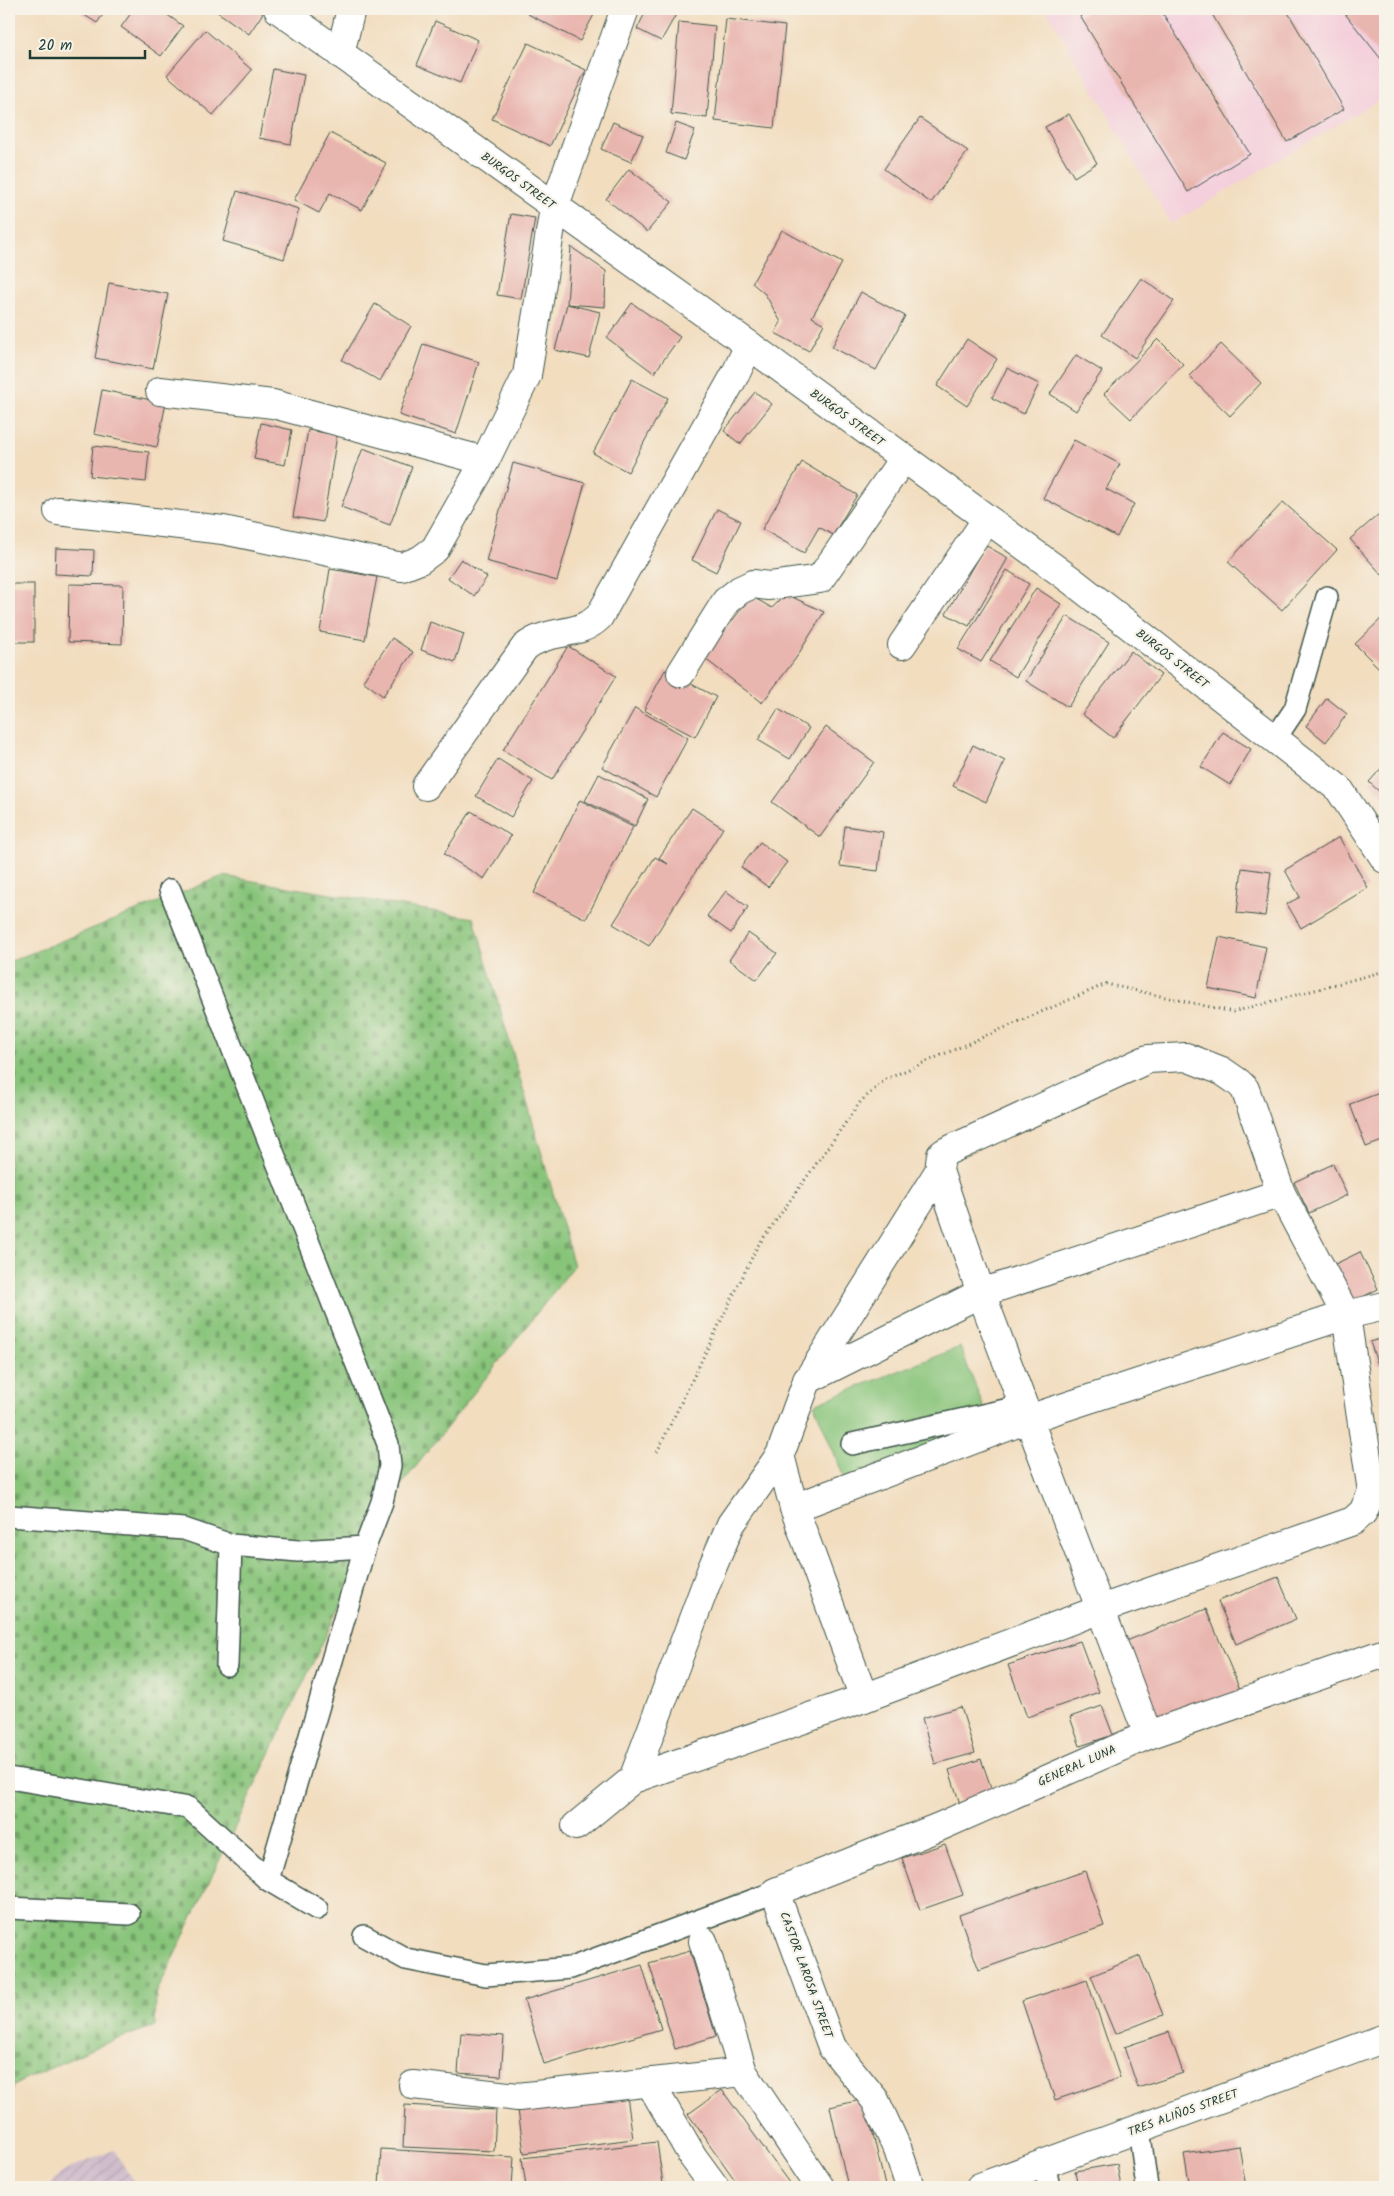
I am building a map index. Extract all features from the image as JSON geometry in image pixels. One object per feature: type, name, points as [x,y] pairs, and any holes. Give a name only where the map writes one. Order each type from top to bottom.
[{"type":"street","name":"BURGOS STREET","points":[[278,9],[554,208],[749,345],[986,520],[1071,580],[1339,789],[1385,859]]},
{"type":"street","points":[[340,54],[352,9]]},
{"type":"street","points":[[58,511],[223,530],[402,567],[420,560],[435,549],[485,461],[527,375],[554,208],[625,9]]},
{"type":"street","points":[[426,786],[526,647],[535,639],[548,635],[579,631],[591,625],[599,617],[736,373],[749,345]]},
{"type":"street","points":[[160,391],[272,404],[485,461]]},
{"type":"street","points":[[681,673],[726,601],[740,590],[753,584],[770,586],[820,580],[903,459]]},
{"type":"street","points":[[902,644],[986,520]]},
{"type":"street","points":[[576,1826],[633,1779],[864,1698],[1101,1609],[1353,1521],[1363,1512],[1372,1492],[1346,1315],[1281,1193],[1245,1089],[1238,1082],[1222,1071],[1186,1058],[1148,1059],[941,1155],[939,1171],[807,1381],[780,1455],[731,1524],[712,1568],[633,1779]]},
{"type":"street","points":[[939,1171],[981,1293],[1148,1735]]},
{"type":"street","points":[[807,1381],[981,1293],[1281,1193]]},
{"type":"street","points":[[794,1508],[1026,1412],[1346,1315],[1385,1306]]},
{"type":"street","points":[[780,1455],[794,1508],[864,1698]]},
{"type":"street","name":"GENERAL LUNA","points":[[775,1892],[939,1827],[1148,1735],[1385,1653]]},
{"type":"street","name":"CASTOR LAROSA STREET","points":[[775,1892],[832,2047],[875,2100],[898,2150],[910,2187]]},
{"type":"street","points":[[703,1941],[743,2072],[820,2187]]},
{"type":"street","name":"TRES ALIÑOS STREET","points":[[980,2187],[1047,2175],[1139,2129],[1385,2038]]},
{"type":"street","points":[[413,2085],[518,2097],[743,2072]]},
{"type":"street","points":[[650,2083],[693,2157],[715,2187]]},
{"type":"lane","points":[[1274,739],[1295,709],[1327,597]]},
{"type":"lane","points":[[170,890],[388,1444],[390,1466],[382,1502],[365,1547],[268,1880]]},
{"type":"lane","points":[[852,1444],[1026,1412]]},
{"type":"lane","points":[[9,1516],[184,1529],[231,1545],[298,1551],[365,1547]]},
{"type":"lane","points":[[227,1665],[231,1545]]},
{"type":"lane","points":[[9,1778],[189,1808],[268,1880],[317,1909]]},
{"type":"lane","points":[[364,1936],[406,1959],[486,1975],[571,1968],[775,1892]]},
{"type":"lane","points":[[9,1908],[129,1914]]},
{"type":"lane","points":[[1139,2129],[1147,2187]]},
{"type":"shaded area","points":[[1046,9],[1385,9],[1385,96],[1171,224]]},
{"type":"shaded area","points":[[114,2150],[137,2187],[49,2187],[63,2171]]},
{"type":"green space","points":[[223,876],[474,918],[574,1266],[391,1498],[156,1994],[155,2026],[98,2046],[14,2085],[9,2103],[9,962]]},
{"type":"green space","points":[[960,1347],[990,1423],[845,1480],[814,1404]]},
{"type":"building","points":[[75,9],[107,9],[97,23]]},
{"type":"building","points":[[134,9],[159,9],[183,26],[161,56],[121,27]]},
{"type":"building","points":[[218,9],[256,9],[263,13],[249,34],[216,11]]},
{"type":"building","points":[[531,9],[597,9],[580,41],[528,14]]},
{"type":"building","points":[[647,9],[679,9],[661,41],[637,29]]},
{"type":"building","points":[[1092,9],[1160,9],[1250,154],[1188,192],[1080,16]]},
{"type":"building","points":[[1209,9],[1286,9],[1344,109],[1287,142]]},
{"type":"building","points":[[1385,9],[1385,64],[1342,10]]},
{"type":"building","points":[[726,19],[785,26],[774,128],[715,121]]},
{"type":"building","points":[[435,21],[478,40],[460,83],[417,65]]},
{"type":"building","points":[[679,22],[715,26],[707,118],[671,114]]},
{"type":"building","points":[[205,30],[252,70],[213,115],[167,75]]},
{"type":"building","points":[[528,43],[586,70],[550,146],[492,119]]},
{"type":"building","points":[[273,69],[304,75],[291,144],[259,138]]},
{"type":"building","points":[[1069,114],[1097,163],[1074,177],[1045,127]]},
{"type":"building","points":[[920,118],[968,151],[931,203],[884,169]]},
{"type":"building","points":[[613,122],[643,135],[631,162],[601,149]]},
{"type":"building","points":[[676,123],[695,130],[684,160],[666,153]]},
{"type":"building","points":[[330,133],[386,163],[362,210],[330,193],[319,213],[294,200]]},
{"type":"building","points":[[629,169],[672,202],[647,232],[606,199]]},
{"type":"building","points":[[237,191],[299,209],[284,259],[223,241]]},
{"type":"building","points":[[511,214],[535,218],[521,299],[497,295]]},
{"type":"building","points":[[782,230],[842,263],[812,317],[824,324],[809,351],[775,333],[781,322],[765,294],[752,283]]},
{"type":"building","points":[[571,247],[606,271],[605,307],[567,304]]},
{"type":"building","points":[[1141,278],[1174,301],[1135,358],[1102,335]]},
{"type":"building","points":[[109,283],[168,294],[153,369],[95,358]]},
{"type":"building","points":[[861,292],[905,316],[876,370],[832,347]]},
{"type":"building","points":[[632,303],[680,337],[654,373],[607,338]]},
{"type":"building","points":[[375,304],[411,326],[380,381],[342,360]]},
{"type":"building","points":[[567,304],[600,312],[589,358],[555,350]]},
{"type":"building","points":[[967,339],[997,359],[967,406],[937,386]]},
{"type":"building","points":[[1158,339],[1183,364],[1131,419],[1104,394]]},
{"type":"building","points":[[423,344],[479,362],[456,434],[399,415]]},
{"type":"building","points":[[1221,344],[1261,383],[1230,416],[1189,376]]},
{"type":"building","points":[[1076,355],[1102,371],[1076,411],[1050,394]]},
{"type":"building","points":[[1007,368],[1039,384],[1024,414],[992,398]]},
{"type":"building","points":[[632,379],[668,398],[628,472],[593,453]]},
{"type":"building","points":[[102,390],[166,403],[157,447],[94,434]]},
{"type":"building","points":[[755,392],[772,404],[740,444],[724,431]]},
{"type":"building","points":[[261,423],[292,430],[285,465],[254,459]]},
{"type":"building","points":[[308,430],[337,435],[323,522],[293,517]]},
{"type":"building","points":[[1074,440],[1120,464],[1106,489],[1134,504],[1117,537],[1043,498]]},
{"type":"building","points":[[93,446],[149,452],[146,482],[90,476]]},
{"type":"building","points":[[363,448],[412,467],[390,525],[341,507]]},
{"type":"building","points":[[802,462],[857,495],[833,535],[819,527],[804,553],[762,529]]},
{"type":"building","points":[[513,463],[585,483],[557,581],[486,561]]},
{"type":"building","points":[[1283,502],[1337,550],[1282,610],[1228,562]]},
{"type":"building","points":[[717,509],[741,521],[716,572],[692,560]]},
{"type":"building","points":[[1385,509],[1385,572],[1382,575],[1350,539]]},
{"type":"building","points":[[985,545],[1008,558],[969,626],[946,614]]},
{"type":"building","points":[[56,548],[94,550],[93,576],[55,574]]},
{"type":"building","points":[[461,559],[487,577],[474,596],[448,578]]},
{"type":"building","points":[[330,569],[377,577],[365,640],[320,632]]},
{"type":"building","points":[[1007,570],[1029,584],[981,662],[958,649]]},
{"type":"building","points":[[9,584],[34,584],[34,642],[9,642]]},
{"type":"building","points":[[69,584],[123,585],[122,644],[68,642]]},
{"type":"building","points":[[1036,588],[1061,604],[1016,677],[990,661]]},
{"type":"building","points":[[786,594],[824,612],[796,658],[762,703],[704,658],[751,596],[772,608]]},
{"type":"building","points":[[1385,615],[1385,674],[1355,644]]},
{"type":"building","points":[[1067,616],[1109,642],[1068,707],[1026,681]]},
{"type":"building","points":[[430,622],[464,634],[455,662],[421,650]]},
{"type":"building","points":[[392,638],[413,652],[383,696],[363,681]]},
{"type":"building","points":[[568,646],[616,676],[552,780],[503,750]]},
{"type":"building","points":[[1131,651],[1161,675],[1113,738],[1082,714]]},
{"type":"building","points":[[665,670],[716,697],[695,737],[644,710]]},
{"type":"building","points":[[1327,698],[1347,714],[1326,742],[1306,726]]},
{"type":"building","points":[[635,708],[688,738],[656,797],[602,767]]},
{"type":"building","points":[[778,709],[809,728],[790,759],[758,740]]},
{"type":"building","points":[[826,727],[874,762],[820,837],[772,802]]},
{"type":"building","points":[[1223,732],[1251,749],[1230,785],[1201,767]]},
{"type":"building","points":[[973,745],[1005,761],[986,802],[953,786]]},
{"type":"building","points":[[498,759],[533,781],[511,817],[476,796]]},
{"type":"building","points":[[1385,764],[1385,797],[1369,782]]},
{"type":"building","points":[[599,774],[648,799],[635,826],[585,801]]},
{"type":"building","points":[[580,800],[633,827],[586,919],[534,893]]},
{"type":"building","points":[[692,808],[723,828],[649,946],[613,924],[655,857],[668,864],[659,858]]},
{"type":"building","points":[[471,811],[511,836],[484,879],[444,854]]},
{"type":"building","points":[[845,826],[883,832],[878,871],[840,866]]},
{"type":"building","points":[[1339,837],[1368,888],[1301,928],[1287,904],[1300,897],[1285,870]]},
{"type":"building","points":[[760,842],[787,862],[768,887],[741,867]]},
{"type":"building","points":[[1242,868],[1271,872],[1265,916],[1237,913]]},
{"type":"building","points":[[726,891],[748,907],[731,933],[707,916]]},
{"type":"building","points":[[748,933],[777,953],[757,980],[729,960]]},
{"type":"building","points":[[1219,937],[1266,947],[1256,998],[1208,988]]},
{"type":"building","points":[[1385,1091],[1385,1140],[1366,1147],[1350,1104]]},
{"type":"building","points":[[1333,1164],[1347,1195],[1309,1213],[1294,1182]]},
{"type":"building","points":[[1360,1252],[1378,1289],[1345,1306],[1327,1268]]},
{"type":"building","points":[[1385,1337],[1385,1365],[1378,1365],[1370,1342]]},
{"type":"building","points":[[1278,1577],[1296,1619],[1236,1644],[1218,1601]]},
{"type":"building","points":[[1206,1609],[1242,1694],[1159,1727],[1124,1642]]},
{"type":"building","points":[[1080,1641],[1099,1692],[1027,1717],[1008,1665]]},
{"type":"building","points":[[1102,1706],[1113,1735],[1080,1746],[1070,1717]]},
{"type":"building","points":[[961,1707],[975,1753],[935,1764],[922,1718]]},
{"type":"building","points":[[981,1759],[993,1793],[960,1804],[949,1770]]},
{"type":"building","points":[[945,1844],[963,1895],[920,1910],[902,1858]]},
{"type":"building","points":[[1085,1871],[1104,1926],[979,1970],[959,1915]]},
{"type":"building","points":[[690,1951],[716,2036],[675,2049],[649,1963]]},
{"type":"building","points":[[1140,1956],[1163,2015],[1115,2034],[1091,1976]]},
{"type":"building","points":[[642,1965],[661,2029],[544,2064],[524,2000]]},
{"type":"building","points":[[1087,1980],[1120,2078],[1055,2100],[1022,2001]]},
{"type":"building","points":[[1169,2032],[1183,2073],[1138,2088],[1124,2047]]},
{"type":"building","points":[[461,2033],[504,2036],[501,2076],[458,2073]]},
{"type":"building","points":[[722,2090],[792,2187],[740,2187],[688,2114]]},
{"type":"building","points":[[627,2096],[633,2139],[524,2153],[518,2110]]},
{"type":"building","points":[[865,2099],[885,2186],[848,2187],[830,2107]]},
{"type":"building","points":[[405,2105],[496,2110],[494,2151],[403,2147]]},
{"type":"building","points":[[657,2142],[663,2184],[638,2187],[526,2187],[522,2158]]},
{"type":"building","points":[[1239,2146],[1246,2187],[1190,2187],[1184,2154]]},
{"type":"building","points":[[381,2149],[514,2157],[512,2187],[379,2187]]},
{"type":"building","points":[[1117,2164],[1121,2187],[1078,2187],[1075,2171]]}]
